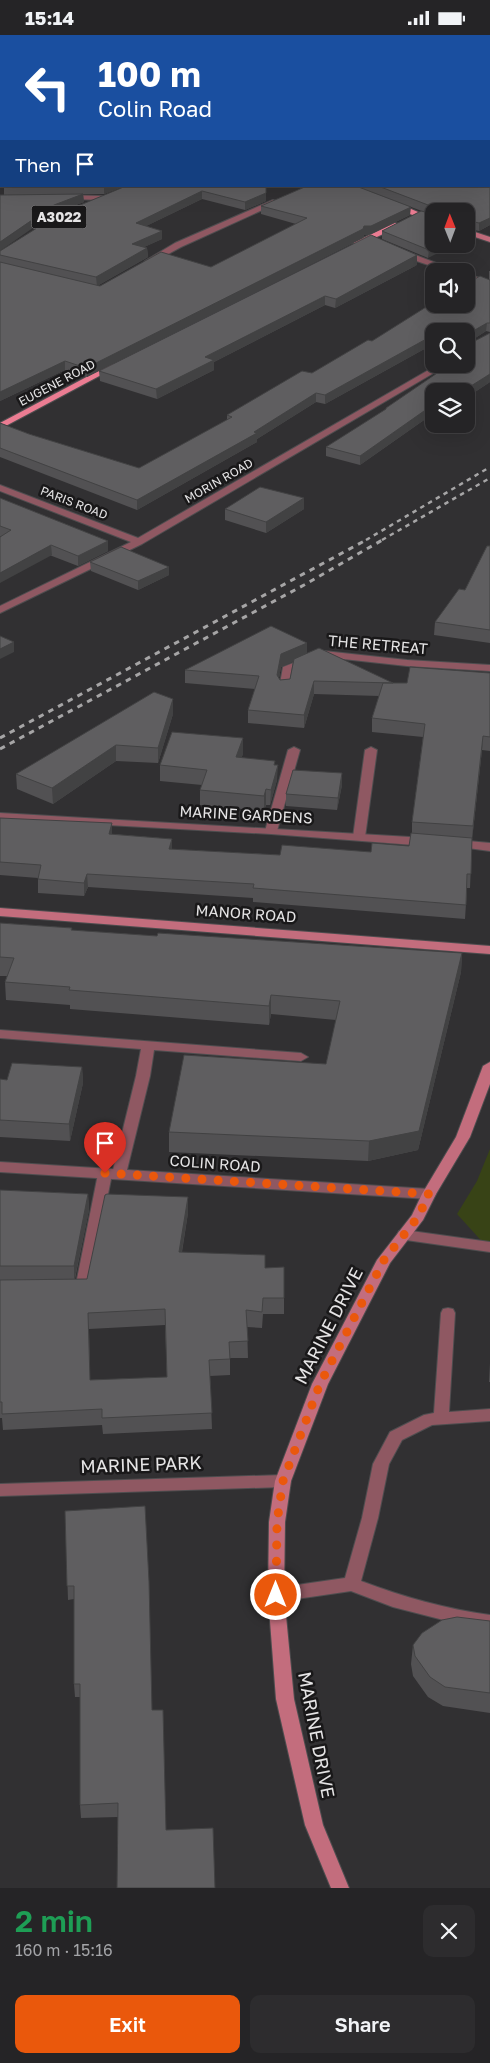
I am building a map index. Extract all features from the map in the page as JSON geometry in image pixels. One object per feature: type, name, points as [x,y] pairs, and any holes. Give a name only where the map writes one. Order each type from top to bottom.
[{"type":"main road","name":"A3022","points":[[81,208],[107,196]]},
{"type":"main road","points":[[386,202],[424,216],[412,219]]},
{"type":"main road","points":[[347,249],[403,223]]},
{"type":"main road","points":[[475,234],[490,240]]},
{"type":"main road","name":"EUGENE ROAD","points":[[0,426],[120,363]]},
{"type":"main road","name":"MANOR ROAD","points":[[0,912],[490,950]]},
{"type":"main road","name":"MARINE DRIVE","points":[[340,1888],[314,1825],[285,1699],[276,1595],[277,1522],[283,1481],[320,1384],[384,1260],[418,1217],[429,1194],[463,1137],[490,1066]]},
{"type":"street","points":[[55,197],[107,196]]},
{"type":"street","points":[[138,268],[178,245],[284,199]]},
{"type":"street","points":[[368,238],[377,242]]},
{"type":"street","points":[[395,250],[426,263]]},
{"type":"street","points":[[475,279],[490,285]]},
{"type":"street","name":"MORIN ROAD","points":[[0,610],[138,542],[429,373]]},
{"type":"street","name":"PARIS ROAD","points":[[0,488],[138,542]]},
{"type":"street","name":"THE RETREAT","points":[[284,689],[287,669],[324,654],[407,663],[490,668]]},
{"type":"street","points":[[271,831],[294,750]]},
{"type":"street","points":[[359,837],[371,750]]},
{"type":"street","name":"MARINE GARDENS","points":[[0,816],[271,831],[490,847]]},
{"type":"street","points":[[0,1034],[301,1057]]},
{"type":"street","points":[[64,1289],[82,1289],[112,1174],[143,1077],[148,1045]]},
{"type":"street","name":"COLIN ROAD","points":[[0,1167],[429,1194]]},
{"type":"street","points":[[404,1235],[490,1247]]},
{"type":"street","points":[[441,1418],[448,1313]]},
{"type":"street","points":[[352,1584],[370,1518],[380,1464],[396,1437],[430,1419],[490,1415]]},
{"type":"street","name":"MARINE PARK","points":[[0,1490],[283,1481]]},
{"type":"street","points":[[276,1595],[352,1584],[393,1600],[467,1619],[490,1622]]},
{"type":"green space","points":[[490,1149],[490,1247],[487,1247],[457,1214],[477,1181]]},
{"type":"building","points":[[124,187],[266,187],[266,193],[245,202],[202,191],[136,223],[162,231],[132,244],[147,248],[96,277],[0,255],[0,251],[61,213]]},
{"type":"building","points":[[305,187],[359,187],[411,207],[371,226],[364,226],[363,229],[86,368],[65,361],[0,392],[0,262],[100,286],[161,252],[211,267],[307,218],[261,206]]},
{"type":"building","points":[[381,187],[490,187],[490,218],[479,223],[475,222],[475,203],[425,204]]},
{"type":"building","points":[[83,194],[54,205],[0,242],[0,195]]},
{"type":"building","points":[[421,211],[425,212],[425,248],[382,231]]},
{"type":"building","points":[[371,235],[417,255],[336,299],[325,296],[205,357],[214,360],[156,389],[99,371]]},
{"type":"building","points":[[480,276],[490,280],[490,323],[475,330],[475,323],[425,323],[425,340],[325,395],[316,393],[254,432],[257,433],[137,500],[0,448],[0,423],[29,434],[139,468],[232,417],[227,415],[302,371],[312,373],[368,340],[372,341],[425,308],[425,313],[475,313],[475,279]]},
{"type":"building","points":[[490,333],[490,374],[475,383],[425,383],[425,410],[360,456],[326,447],[386,409],[437,373],[475,373],[475,341]]},
{"type":"building","points":[[260,487],[304,498],[266,522],[225,509]]},
{"type":"building","points":[[0,498],[108,541],[78,556],[51,545],[0,573],[0,537],[11,530],[0,526]]},
{"type":"building","points":[[487,546],[490,546],[490,630],[435,622],[459,589],[465,590]]},
{"type":"building","points":[[121,547],[169,567],[138,581],[90,562]]},
{"type":"building","points":[[271,626],[307,643],[281,654],[277,675],[280,680],[290,679],[294,659],[319,648],[393,683],[314,681],[304,715],[248,710],[259,676],[185,670]]},
{"type":"building","points":[[0,636],[14,642],[0,649]]},
{"type":"building","points":[[410,667],[490,673],[490,737],[483,736],[473,826],[412,822],[425,724],[372,718],[383,683],[407,683]]},
{"type":"building","points":[[154,692],[173,699],[158,748],[116,745],[52,788],[16,774]]},
{"type":"building","points":[[172,732],[243,738],[236,757],[275,761],[274,765],[278,765],[271,790],[266,789],[264,796],[200,790],[207,770],[160,765]]},
{"type":"building","points":[[293,770],[342,773],[338,798],[286,794]]},
{"type":"building","points":[[0,818],[112,823],[109,834],[172,839],[169,849],[280,855],[282,845],[371,852],[372,843],[409,846],[411,833],[472,838],[471,874],[467,874],[466,905],[253,888],[254,884],[87,874],[84,883],[38,879],[41,865],[0,862]]},
{"type":"building","points":[[0,923],[157,936],[158,933],[462,953],[419,1131],[369,1141],[169,1132],[184,1055],[326,1064],[340,1001],[271,995],[269,1006],[69,990],[70,987],[5,982],[14,958],[0,957]]},
{"type":"building","points":[[12,1063],[82,1067],[69,1124],[0,1120],[0,1079],[7,1080]]},
{"type":"building","points":[[0,1190],[88,1194],[74,1266],[0,1266]]},
{"type":"building","points":[[105,1195],[188,1197],[179,1252],[265,1255],[265,1268],[284,1267],[284,1298],[263,1298],[262,1312],[246,1310],[248,1341],[229,1342],[230,1359],[209,1360],[212,1413],[102,1418],[102,1409],[2,1414],[2,1402],[0,1402],[0,1280],[87,1279]],"holes":[[[165,1309],[167,1377],[90,1380],[88,1313]]]},
{"type":"building","points":[[145,1506],[152,1710],[163,1710],[166,1830],[213,1828],[215,1888],[117,1888],[118,1803],[80,1805],[80,1684],[74,1684],[74,1586],[67,1586],[65,1511]]},
{"type":"building","points":[[457,1617],[490,1621],[490,1693],[445,1687],[430,1677],[415,1656],[413,1645],[422,1633],[442,1620]]},
{"type":"railway","points":[[366,540],[490,467]]},
{"type":"railway","points":[[382,540],[490,478]]},
{"type":"railway","points":[[0,738],[368,539]]},
{"type":"railway","points":[[0,749],[304,585],[384,539]]},
{"type":"route","points":[[105,1173],[429,1194],[418,1217],[384,1260],[320,1384],[283,1481],[277,1522],[276,1595]]}]
